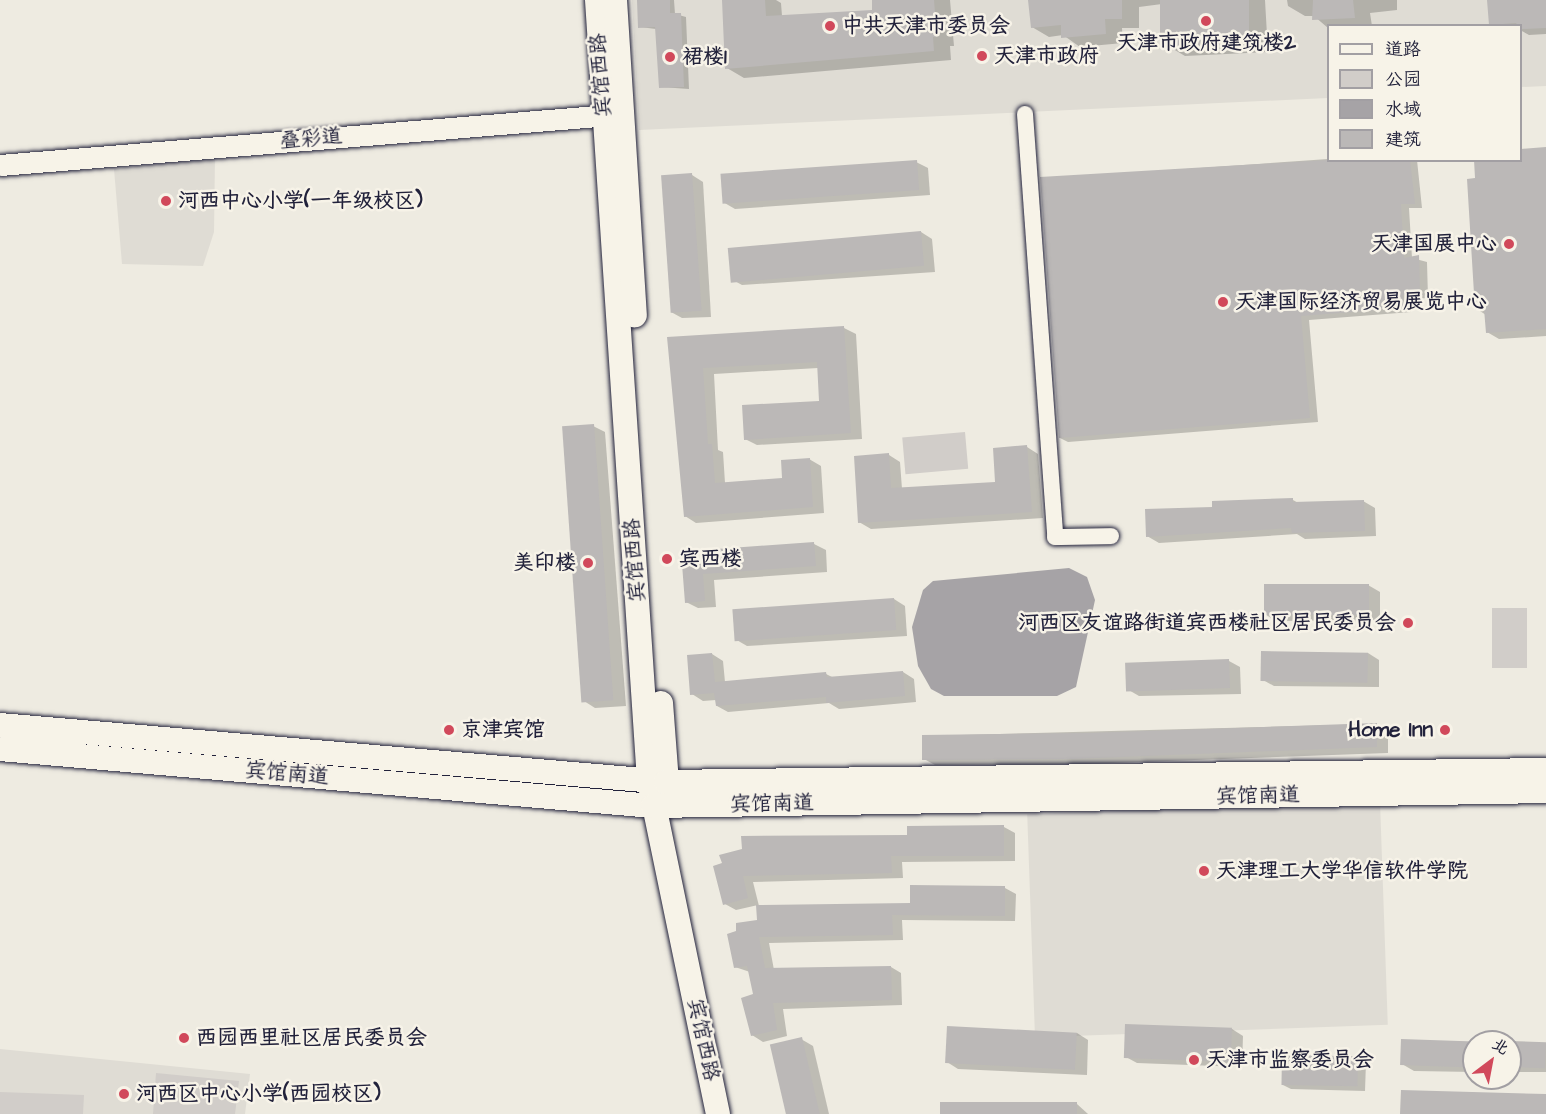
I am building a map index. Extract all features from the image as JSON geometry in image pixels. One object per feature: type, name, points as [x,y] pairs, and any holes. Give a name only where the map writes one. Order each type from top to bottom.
[{"type":"main road","name":"宾馆西路","points":[[597,0],[613,115],[658,782],[718,1114]]},
{"type":"main road","name":"宾馆西路","points":[[613,115],[615,0]]},
{"type":"main road","name":"宾馆南道","points":[[0,725],[658,782],[1546,770]]},
{"type":"main road","name":"宾馆南道","points":[[0,749],[661,806],[1546,791]]},
{"type":"main road","name":"宾馆西路","points":[[661,806],[732,1114]]},
{"type":"street","points":[[1025,114],[1055,537],[1110,536]]},
{"type":"street","name":"叠彩道","points":[[0,165],[613,115]]},
{"type":"shaded area","name":"天津市政府","points":[[632,0],[1546,0],[1546,86],[1522,87],[1522,24],[1327,24],[1327,98],[639,130]]},
{"type":"shaded area","name":"河西中心小学(一年级校区)","points":[[215,157],[214,232],[203,266],[122,264],[114,169]]},
{"type":"shaded area","name":"天津理工大学华信软件学院","points":[[1380,802],[1388,1025],[1035,1037],[1027,814]]},
{"type":"shaded area","name":"河西区中心小学(西园校区)","points":[[0,1049],[250,1074],[245,1114],[0,1114]]},
{"type":"green space","points":[[965,432],[968,469],[905,474],[902,437]]},
{"type":"green space","points":[[1492,608],[1527,608],[1527,668],[1492,668]]},
{"type":"green space","points":[[156,1073],[239,1081],[235,1114],[153,1114]]},
{"type":"green space","points":[[0,1092],[84,1095],[83,1114],[0,1114]]},
{"type":"water","points":[[1069,568],[1087,577],[1095,600],[1076,687],[1057,696],[944,696],[931,689],[918,666],[912,627],[923,590],[933,581]]},
{"type":"building","name":"裙楼1","points":[[637,0],[670,0],[670,13],[681,13],[684,87],[659,88],[655,27],[638,28]]},
{"type":"building","name":"中共天津市委员会","points":[[722,0],[765,0],[766,16],[872,10],[872,0],[934,0],[937,37],[933,37],[934,51],[725,69]]},
{"type":"building","name":"天津市政府建筑楼2","points":[[1028,0],[1122,0],[1122,19],[1105,19],[1106,34],[1061,38],[1061,25],[1031,28]]},
{"type":"building","name":"天津市政府建筑楼2","points":[[1160,0],[1249,0],[1249,47],[1160,47]]},
{"type":"building","name":"天津市政府建筑楼2","points":[[1313,0],[1353,0],[1355,18],[1312,20]]},
{"type":"building","points":[[1487,0],[1546,0],[1546,28],[1522,29],[1522,24],[1516,23],[1489,24]]},
{"type":"building","name":"天津国展中心","points":[[1546,147],[1546,329],[1486,333],[1484,309],[1475,310],[1467,179],[1475,178],[1474,162],[1522,162],[1522,149]]},
{"type":"building","points":[[917,160],[919,190],[723,204],[720,174]]},
{"type":"building","name":"天津国际经济贸易展览中心","points":[[1327,160],[1327,162],[1410,162],[1415,204],[1401,204],[1404,258],[1419,255],[1420,294],[1403,295],[1403,308],[1301,316],[1310,418],[1059,438],[1040,177]]},
{"type":"building","points":[[692,173],[702,311],[671,313],[661,175]]},
{"type":"building","points":[[921,231],[924,266],[731,283],[728,248]]},
{"type":"building","points":[[844,326],[851,433],[744,440],[742,405],[819,401],[817,362],[703,368],[708,444],[712,444],[715,483],[782,478],[781,460],[810,458],[813,507],[684,517],[667,337]]},
{"type":"building","name":"美印楼","points":[[594,424],[613,700],[581,703],[562,426]]},
{"type":"building","points":[[1027,445],[1032,512],[858,523],[854,456],[889,453],[891,488],[995,482],[993,448]]},
{"type":"building","points":[[1293,498],[1293,502],[1364,500],[1365,531],[1292,533],[1291,528],[1146,537],[1145,509],[1212,507],[1212,501]]},
{"type":"building","points":[[814,542],[816,566],[703,574],[705,601],[685,603],[682,564],[703,562],[703,550]]},
{"type":"building","points":[[1264,584],[1369,584],[1369,615],[1264,615]]},
{"type":"building","points":[[894,598],[896,630],[735,641],[732,609]]},
{"type":"building","points":[[1261,651],[1368,653],[1367,683],[1260,681]]},
{"type":"building","points":[[712,653],[715,682],[826,672],[827,677],[903,671],[905,696],[826,703],[826,697],[716,706],[714,693],[690,695],[687,655]]},
{"type":"building","points":[[1229,659],[1230,688],[1126,692],[1125,663]]},
{"type":"building","points":[[1377,723],[1377,747],[1071,759],[922,760],[922,735],[1088,733]]},
{"type":"building","points":[[1004,825],[1004,856],[891,856],[892,873],[743,876],[748,898],[723,905],[713,866],[722,863],[719,855],[742,849],[741,836],[907,835],[907,826]]},
{"type":"building","points":[[910,885],[1005,886],[1005,916],[892,915],[893,935],[759,937],[765,968],[891,966],[892,1000],[773,1003],[777,1030],[751,1036],[741,998],[753,994],[747,966],[734,968],[727,934],[736,931],[736,923],[757,920],[756,905],[910,903]]},
{"type":"building","points":[[1125,1024],[1232,1028],[1231,1062],[1124,1058]]},
{"type":"building","points":[[947,1026],[1077,1033],[1075,1070],[945,1063]]},
{"type":"building","points":[[802,1037],[820,1114],[786,1114],[770,1044]]},
{"type":"building","points":[[1401,1039],[1462,1041],[1462,1067],[1400,1065]]},
{"type":"building","points":[[1522,1041],[1546,1042],[1545,1068],[1522,1067]]},
{"type":"building","points":[[1282,1055],[1358,1056],[1357,1086],[1281,1085]]},
{"type":"building","points":[[1401,1090],[1546,1094],[1546,1114],[1400,1114]]},
{"type":"building","points":[[940,1102],[1077,1102],[1077,1114],[940,1114]]},
{"type":"place","name":"天津市政府建筑楼2","points":[[1206,21]]},
{"type":"place","name":"中共天津市委员会","points":[[830,26]]},
{"type":"place","name":"天津市政府","points":[[982,56]]},
{"type":"place","name":"裙楼1","points":[[670,57]]},
{"type":"place","name":"河西中心小学(一年级校区)","points":[[166,201]]},
{"type":"place","name":"天津国展中心","points":[[1509,244]]},
{"type":"place","name":"天津国际经济贸易展览中心","points":[[1223,302]]},
{"type":"place","name":"宾西楼","points":[[667,559]]},
{"type":"place","name":"美印楼","points":[[588,563]]},
{"type":"place","name":"河西区友谊路街道宾西楼社区居民委员会","points":[[1408,623]]},
{"type":"place","name":"京津宾馆","points":[[449,730]]},
{"type":"place","name":"Home Inn","points":[[1445,730]]},
{"type":"place","name":"天津理工大学华信软件学院","points":[[1204,871]]},
{"type":"place","name":"西园西里社区居民委员会","points":[[184,1038]]},
{"type":"place","name":"天津市监察委员会","points":[[1194,1060]]},
{"type":"place","name":"河西区中心小学(西园校区)","points":[[124,1094]]}]
